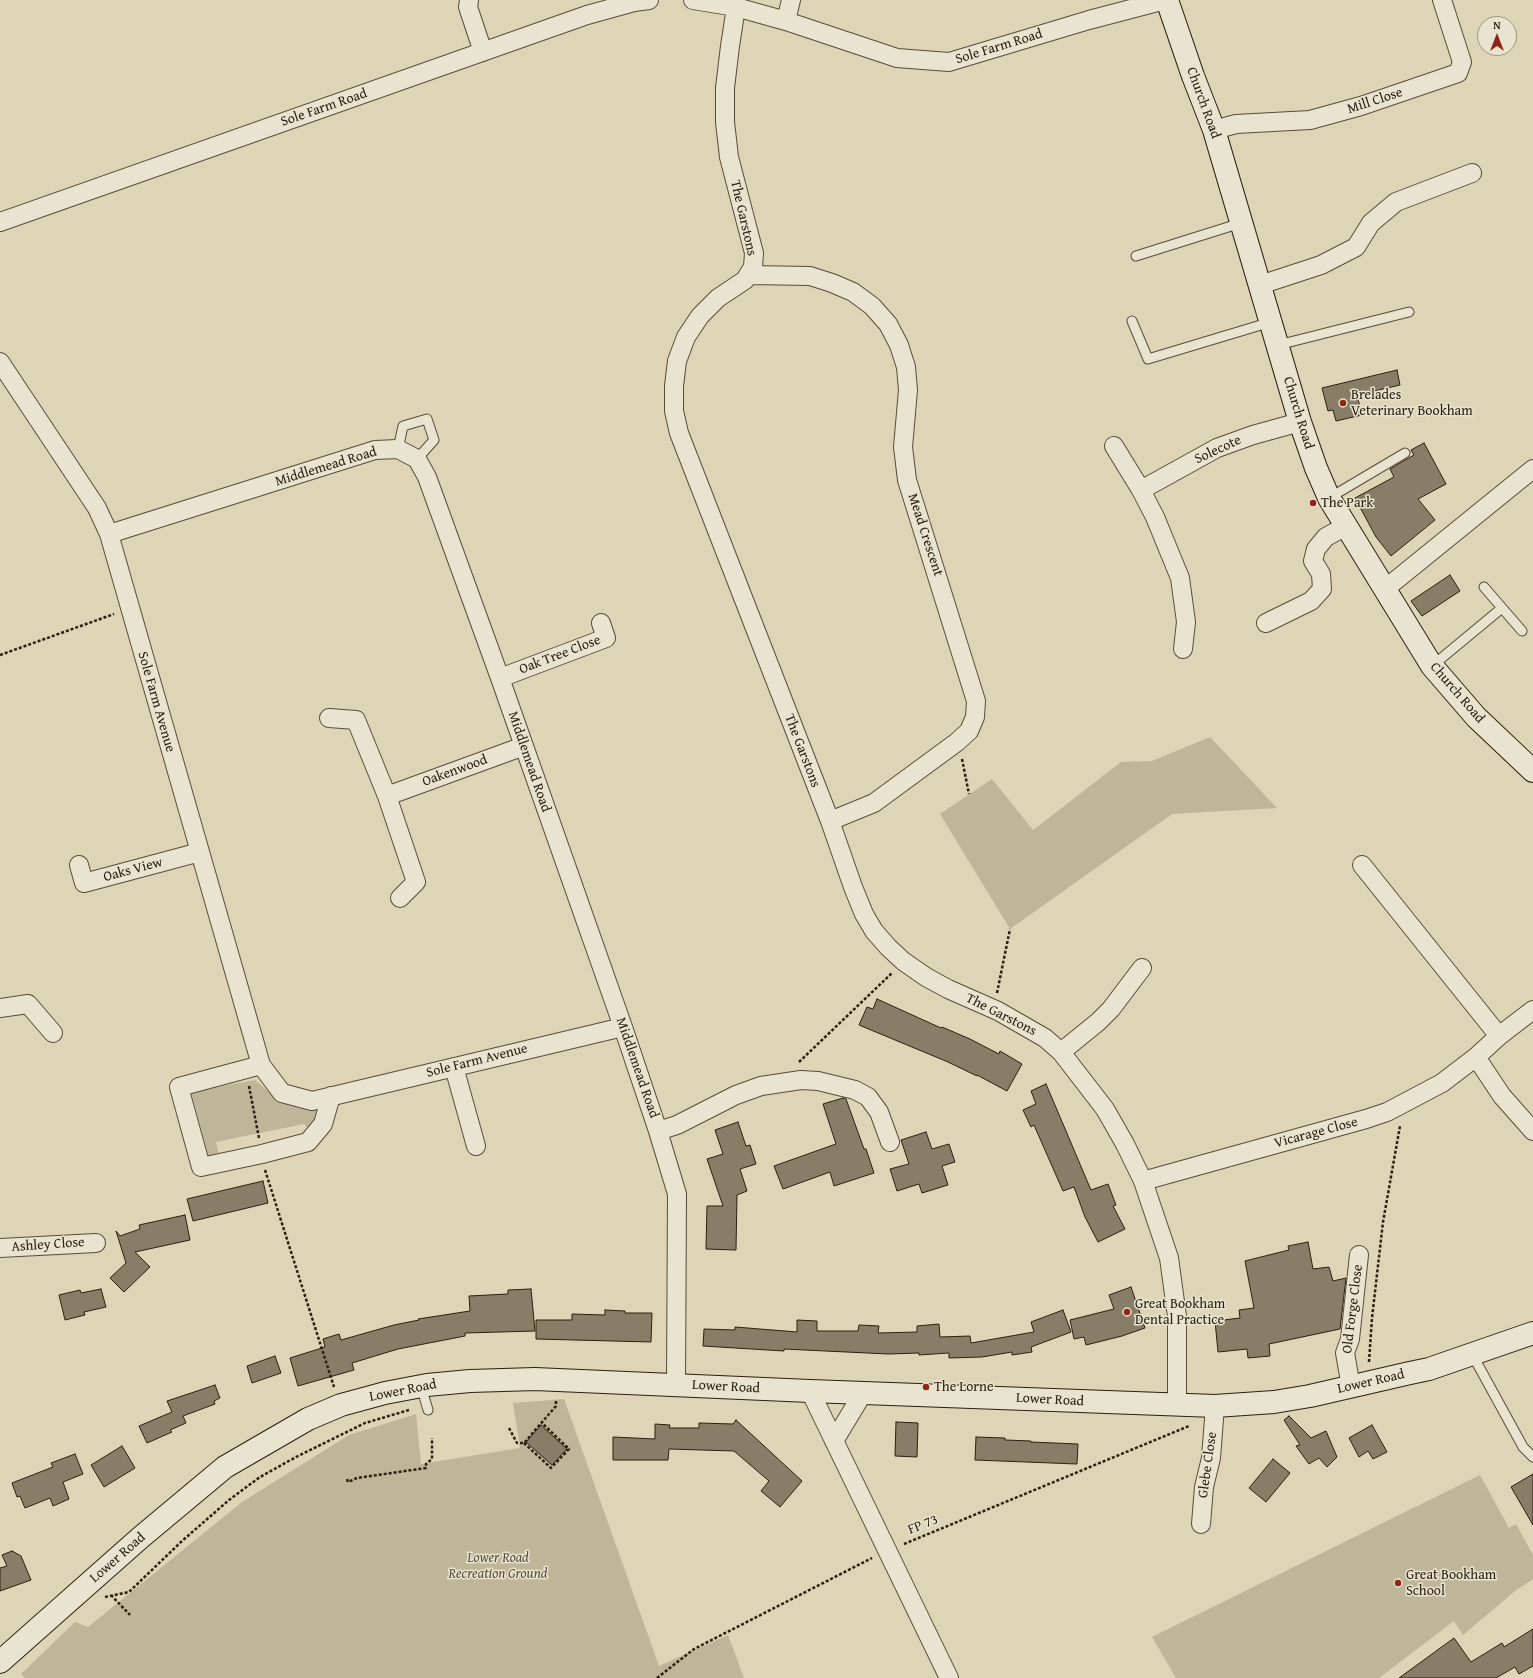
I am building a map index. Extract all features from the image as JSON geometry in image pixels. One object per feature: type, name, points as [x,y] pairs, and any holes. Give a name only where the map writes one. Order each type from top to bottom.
[{"type":"street","points":[[469,0],[468,6],[483,52]]},
{"type":"street","name":"Sole Farm Road","points":[[0,222],[610,8],[648,0]]},
{"type":"street","name":"Sole Farm Road","points":[[693,0],[736,6],[897,58],[949,62],[1089,20],[1166,0]]},
{"type":"street","points":[[786,21],[791,0]]},
{"type":"street","name":"Church Road","points":[[1166,0],[1214,130],[1300,422],[1316,468],[1329,498],[1432,666],[1476,717],[1533,771]]},
{"type":"street","name":"Mill Close","points":[[1214,130],[1236,124],[1310,120],[1361,106],[1458,73],[1462,62],[1442,0]]},
{"type":"street","name":"The Garstons","points":[[736,6],[725,88],[725,122],[729,158],[754,253],[753,267],[749,275],[739,285],[718,298],[700,316],[686,337],[677,361],[674,386],[674,411],[679,434],[830,821],[864,914],[874,931],[888,947],[904,961],[926,977],[948,989],[994,1009],[1044,1038],[1061,1052],[1092,1091],[1115,1125],[1143,1181],[1169,1258],[1177,1316],[1197,1406]]},
{"type":"street","points":[[1260,285],[1321,265],[1356,247],[1371,223],[1396,202],[1472,173]]},
{"type":"street","name":"Mead Crescent","points":[[749,275],[810,276],[853,292],[872,306],[888,324],[899,344],[906,367],[908,390],[904,447],[907,480],[976,701],[975,718],[969,731],[958,741],[874,803],[830,821]]},
{"type":"street","name":"Sole Farm Avenue","points":[[0,362],[97,508],[109,534],[200,852],[253,1068],[282,1093],[312,1101],[623,1027]]},
{"type":"street","name":"Solecote","points":[[1141,490],[1217,448],[1253,435],[1300,422]]},
{"type":"street","points":[[1114,446],[1141,490],[1155,517],[1180,578],[1186,622],[1183,649]]},
{"type":"street","points":[[398,449],[417,459]]},
{"type":"street","name":"Middlemead Road","points":[[109,534],[375,450],[398,449]]},
{"type":"street","name":"Middlemead Road","points":[[417,459],[427,477],[500,678],[623,1027],[658,1131],[677,1194],[676,1385]]},
{"type":"street","points":[[1385,589],[1533,469]]},
{"type":"street","points":[[1266,623],[1311,601],[1322,588],[1321,574],[1313,561],[1316,549],[1326,537],[1346,526]]},
{"type":"street","name":"Oak Tree Close","points":[[500,678],[606,638],[601,623]]},
{"type":"street","points":[[329,718],[356,720],[387,796],[416,882],[400,898]]},
{"type":"street","name":"Oakenwood","points":[[387,796],[524,746]]},
{"type":"street","name":"Oaks View","points":[[79,866],[84,883],[200,852]]},
{"type":"street","points":[[1362,865],[1499,1036]]},
{"type":"street","points":[[1061,1052],[1098,1022],[1111,1009],[1142,968]]},
{"type":"street","points":[[0,1008],[28,1004],[53,1033]]},
{"type":"street","name":"Vicarage Close","points":[[1143,1181],[1366,1120],[1404,1104],[1442,1083],[1533,1010]]},
{"type":"street","points":[[1476,1057],[1502,1096],[1533,1131]]},
{"type":"street","points":[[454,1067],[476,1146]]},
{"type":"street","points":[[253,1068],[179,1087],[201,1167],[262,1154],[308,1142],[323,1124],[331,1096]]},
{"type":"street","points":[[658,1131],[677,1125],[736,1094],[761,1086],[785,1082],[818,1081],[855,1090],[868,1097],[879,1112],[890,1142]]},
{"type":"street","name":"Ashley Close","points":[[0,1248],[96,1242]]},
{"type":"street","name":"Old Forge Close","points":[[1359,1255],[1350,1339],[1345,1353],[1359,1385]]},
{"type":"street","name":"Lower Road","points":[[0,1662],[146,1533],[225,1468],[308,1419],[341,1405],[385,1393],[425,1400],[470,1381],[556,1380],[1197,1406],[1274,1402],[1310,1396],[1429,1369],[1533,1333]]},
{"type":"street","points":[[810,1391],[948,1678]]},
{"type":"street","points":[[834,1441],[863,1393]]},
{"type":"street","name":"Glebe Close","points":[[1197,1406],[1211,1458],[1204,1487],[1201,1524]]},
{"type":"lane","points":[[1136,256],[1241,223]]},
{"type":"lane","points":[[1278,345],[1409,312]]},
{"type":"lane","points":[[1132,321],[1148,359],[1271,322]]},
{"type":"lane","points":[[398,449],[402,426],[427,419],[434,440],[417,459]]},
{"type":"lane","points":[[1329,498],[1405,453]]},
{"type":"lane","points":[[1484,587],[1522,631]]},
{"type":"lane","points":[[1432,666],[1502,608]]},
{"type":"lane","points":[[1472,1354],[1523,1447],[1533,1457]]},
{"type":"path","points":[[0,655],[129,608]]},
{"type":"path","points":[[958,741],[969,794]]},
{"type":"path","points":[[994,1009],[1010,929]]},
{"type":"path","points":[[785,1082],[794,1067],[904,961]]},
{"type":"path","points":[[253,1068],[264,1166],[279,1217],[336,1391]]},
{"type":"path","points":[[1359,1385],[1372,1318],[1383,1222],[1404,1104]]},
{"type":"path","points":[[524,1443],[556,1406],[556,1380]]},
{"type":"path","points":[[129,1592],[182,1541],[229,1500],[260,1478],[296,1457],[366,1423],[425,1400]]},
{"type":"path","name":"FP 73","points":[[657,1678],[694,1649],[887,1551],[1192,1425],[1197,1416],[1197,1406]]},
{"type":"path","points":[[509,1428],[517,1443],[524,1443],[551,1468],[569,1449],[542,1423]]},
{"type":"path","points":[[346,1479],[348,1482],[357,1478],[426,1468],[426,1464],[432,1459],[432,1438]]},
{"type":"path","points":[[111,1595],[130,1615]]},
{"type":"green space","points":[[1210,737],[1277,808],[1172,814],[1010,929],[940,814],[992,779],[1033,830],[1121,762],[1152,761]]},
{"type":"green space","points":[[255,1080],[282,1103],[317,1108],[316,1121],[307,1127],[304,1124],[216,1142],[219,1155],[209,1158],[191,1092]]},
{"type":"green space","name":"Lower Road Recreation Ground","points":[[564,1399],[659,1666],[728,1635],[744,1678],[25,1678],[21,1674],[75,1622],[88,1627],[242,1502],[349,1435],[416,1414],[421,1464],[520,1448],[513,1403]]},
{"type":"green space","name":"Great Bookham School","points":[[1480,1475],[1509,1528],[1516,1524],[1533,1555],[1533,1579],[1515,1591],[1463,1635],[1454,1621],[1379,1678],[1176,1678],[1152,1637]]},
{"type":"building","name":"Brelades Veterinary Bookham","points":[[1397,370],[1400,385],[1357,395],[1362,415],[1336,421],[1333,410],[1328,411],[1322,388]]},
{"type":"building","points":[[1424,443],[1446,484],[1418,499],[1435,520],[1391,556],[1376,537],[1355,498],[1394,477],[1390,469],[1414,455],[1411,450]]},
{"type":"building","points":[[1450,575],[1460,591],[1422,616],[1411,601]]},
{"type":"building","points":[[877,999],[941,1028],[942,1027],[970,1039],[999,1054],[1000,1051],[1022,1064],[1007,1091],[948,1062],[859,1025],[867,1007],[873,1009]]},
{"type":"building","points":[[1046,1084],[1091,1190],[1108,1184],[1116,1205],[1113,1206],[1125,1229],[1098,1242],[1085,1217],[1074,1187],[1063,1191],[1034,1125],[1031,1127],[1023,1110],[1036,1104],[1031,1091]]},
{"type":"building","points":[[843,1098],[846,1099],[874,1173],[834,1186],[830,1172],[783,1189],[774,1166],[836,1144],[823,1104]]},
{"type":"building","points":[[738,1122],[746,1146],[750,1145],[756,1164],[740,1169],[747,1191],[737,1195],[736,1250],[706,1249],[707,1206],[723,1206],[707,1159],[723,1154],[715,1130]]},
{"type":"building","points":[[926,1132],[932,1149],[949,1144],[955,1162],[942,1166],[948,1185],[922,1193],[919,1184],[897,1191],[890,1169],[909,1164],[901,1140]]},
{"type":"building","points":[[263,1181],[268,1203],[193,1221],[187,1199]]},
{"type":"building","points":[[185,1215],[190,1240],[135,1252],[150,1267],[124,1292],[110,1278],[126,1263],[116,1231],[120,1236],[140,1229],[139,1225]]},
{"type":"building","points":[[1308,1242],[1313,1269],[1329,1267],[1333,1281],[1346,1278],[1340,1329],[1269,1344],[1270,1356],[1248,1358],[1247,1349],[1218,1352],[1215,1321],[1240,1318],[1239,1310],[1254,1308],[1245,1261],[1289,1250],[1288,1246]]},
{"type":"building","points":[[1131,1287],[1145,1328],[1122,1336],[1086,1345],[1084,1337],[1074,1339],[1070,1320],[1114,1309],[1109,1295]]},
{"type":"building","points":[[101,1289],[106,1307],[84,1312],[85,1315],[65,1320],[59,1295],[80,1290],[81,1293]]},
{"type":"building","points":[[531,1289],[535,1331],[465,1333],[465,1336],[398,1349],[352,1363],[354,1370],[298,1386],[290,1358],[325,1347],[323,1339],[339,1334],[341,1340],[394,1325],[419,1320],[418,1319],[470,1311],[469,1296],[508,1294],[508,1290]]},
{"type":"building","points":[[605,1310],[625,1311],[625,1313],[652,1313],[651,1342],[536,1339],[536,1320],[572,1320],[572,1314],[605,1315]]},
{"type":"building","points":[[1063,1310],[1071,1332],[1031,1347],[1032,1352],[1012,1355],[1012,1352],[982,1357],[949,1358],[949,1353],[919,1355],[919,1353],[888,1354],[784,1349],[784,1351],[703,1346],[704,1329],[735,1330],[735,1327],[797,1332],[797,1320],[817,1321],[817,1331],[858,1331],[859,1325],[879,1326],[878,1333],[917,1332],[917,1326],[939,1324],[940,1337],[970,1336],[971,1343],[1034,1332],[1031,1322]]},
{"type":"building","points":[[275,1356],[281,1373],[252,1383],[247,1366]]},
{"type":"building","points":[[215,1385],[220,1398],[214,1401],[215,1404],[183,1416],[186,1423],[170,1430],[172,1432],[147,1443],[139,1426],[172,1412],[167,1401]]},
{"type":"building","points":[[1289,1416],[1311,1438],[1326,1431],[1337,1457],[1327,1467],[1319,1458],[1309,1464],[1296,1446],[1300,1445],[1284,1420]]},
{"type":"building","points":[[736,1420],[802,1481],[780,1507],[761,1491],[769,1481],[734,1451],[669,1449],[668,1460],[613,1460],[613,1437],[655,1439],[655,1424],[670,1425],[669,1428],[699,1428],[699,1423],[733,1424]]},
{"type":"building","points":[[896,1422],[918,1423],[917,1457],[895,1456]]},
{"type":"building","points":[[541,1425],[567,1449],[552,1465],[526,1442]]},
{"type":"building","points":[[1372,1425],[1387,1452],[1373,1459],[1368,1451],[1359,1457],[1349,1438]]},
{"type":"building","points":[[976,1437],[1005,1438],[1005,1440],[1031,1442],[1078,1444],[1077,1464],[975,1460]]},
{"type":"building","points":[[122,1446],[135,1468],[104,1487],[91,1465]]},
{"type":"building","points":[[75,1454],[83,1474],[63,1482],[69,1499],[53,1506],[50,1498],[25,1508],[20,1496],[17,1497],[12,1483],[53,1467],[51,1463]]},
{"type":"building","points":[[1273,1459],[1290,1473],[1266,1502],[1249,1488]]},
{"type":"building","points":[[1533,1474],[1533,1525],[1511,1487]]},
{"type":"building","points":[[12,1551],[21,1556],[31,1580],[0,1591],[0,1568],[7,1566],[2,1555]]},
{"type":"building","points":[[1533,1629],[1533,1666],[1519,1674],[1515,1667],[1496,1678],[1399,1678],[1454,1638],[1471,1662],[1502,1643],[1504,1647]]},
{"type":"place","name":"Brelades Veterinary Bookham","points":[[1343,403]]},
{"type":"place","name":"The Park","points":[[1313,503]]},
{"type":"place","name":"Great Bookham Dental Practice","points":[[1127,1312]]},
{"type":"place","name":"The Lorne","points":[[926,1387]]},
{"type":"place","name":"Great Bookham School","points":[[1398,1583]]}]
